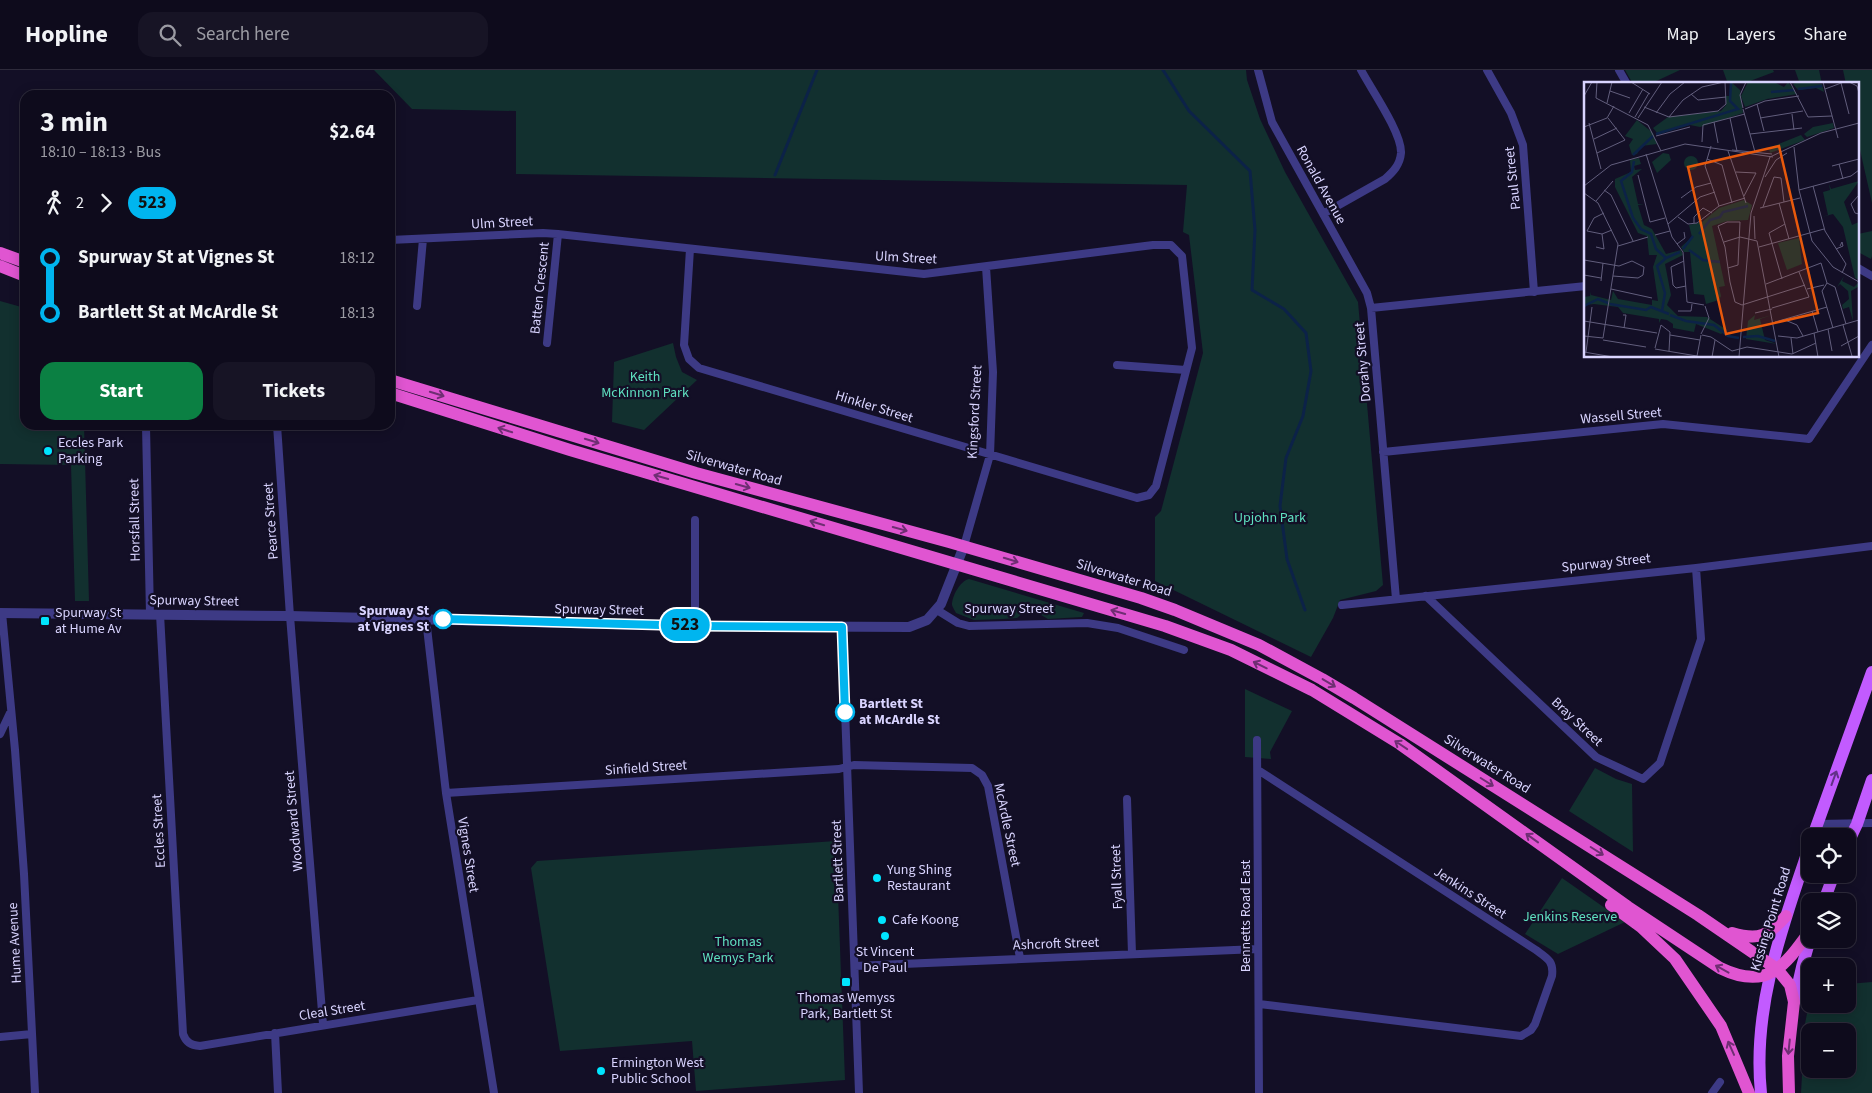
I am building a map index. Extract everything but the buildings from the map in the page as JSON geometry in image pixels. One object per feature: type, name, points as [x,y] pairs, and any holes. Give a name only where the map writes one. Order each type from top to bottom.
[{"type":"highway","points":[[0,253],[20,260]]},
{"type":"highway","points":[[0,266],[20,274]]},
{"type":"highway","name":"Silverwater Road","points":[[395,382],[696,473],[964,546],[1149,601],[1217,626],[1259,645],[1346,693],[1718,929],[1773,969],[1790,985],[1794,1002]]},
{"type":"highway","name":"Silverwater Road","points":[[395,395],[570,450],[1165,626],[1230,650],[1312,690],[1400,744],[1571,867],[1720,968],[1740,976],[1749,977],[1773,969]]},
{"type":"highway","name":"Silverwater Road","points":[[1571,867],[1602,899],[1641,927],[1675,959],[1721,1026],[1749,1093]]},
{"type":"highway","points":[[1718,929],[1754,938],[1770,933],[1786,916]]},
{"type":"highway","points":[[1773,969],[1790,959],[1801,944]]},
{"type":"highway","points":[[1789,1093],[1788,1056],[1794,1002]]},
{"type":"main road","points":[[1816,828],[1872,672]]},
{"type":"main road","points":[[1855,828],[1872,780]]},
{"type":"main road","name":"Kissing Point Road","points":[[1761,1093],[1760,1046],[1773,969],[1786,916],[1801,872]]},
{"type":"main road","points":[[1794,1002],[1807,948]]},
{"type":"street","name":"Ronald Avenue","points":[[1258,70],[1272,122],[1366,294],[1371,308]]},
{"type":"street","points":[[1323,214],[1385,179],[1394,171],[1401,154],[1396,133],[1361,70]]},
{"type":"street","name":"Paul Street","points":[[1487,70],[1511,113],[1523,145],[1534,292]]},
{"type":"street","points":[[1619,70],[1626,82]]},
{"type":"street","name":"Ulm Street","points":[[395,240],[543,233],[924,274],[1153,245],[1171,245],[1182,256],[1192,348],[1156,486]]},
{"type":"street","name":"Batten Crescent","points":[[547,343],[558,234]]},
{"type":"street","points":[[417,306],[423,239]]},
{"type":"street","name":"Hinkler Street","points":[[690,250],[684,346],[689,359],[699,368],[1137,498],[1149,495],[1156,486]]},
{"type":"street","name":"Kingsford Street","points":[[937,610],[958,564],[990,455],[993,372],[986,267]]},
{"type":"street","points":[[1860,269],[1872,276]]},
{"type":"street","name":"Dorahy Street","points":[[1396,599],[1371,308],[1584,286]]},
{"type":"street","name":"Wassell Street","points":[[1383,452],[1663,424],[1809,439],[1872,345]]},
{"type":"street","points":[[1117,365],[1186,370]]},
{"type":"street","name":"Horsfall Street","points":[[146,430],[155,614]]},
{"type":"street","name":"Pearce Street","points":[[278,430],[290,616]]},
{"type":"street","points":[[695,520],[696,626]]},
{"type":"street","name":"Spurway Street","points":[[1342,605],[1696,568],[1872,546]]},
{"type":"street","name":"Bray Street","points":[[1426,596],[1596,757],[1643,779],[1660,763],[1702,638],[1696,568]]},
{"type":"street","name":"Spurway Street","points":[[1,613],[290,616],[696,626],[909,627],[927,620],[937,610],[958,623],[969,626],[1103,624],[1184,650]]},
{"type":"street","name":"Hume Avenue","points":[[1,613],[15,750],[24,874],[35,1093]]},
{"type":"street","name":"Eccles Street","points":[[155,614],[182,1034],[190,1044]]},
{"type":"street","name":"Woodward Street","points":[[290,616],[323,1024]]},
{"type":"street","name":"Vignes Street","points":[[426,619],[446,793],[494,1093]]},
{"type":"street","name":"Bartlett Street","points":[[842,627],[858,1093]]},
{"type":"street","points":[[0,734],[10,712]]},
{"type":"street","name":"Bennetts Road East","points":[[1257,740],[1259,1093]]},
{"type":"street","name":"McArdle Street","points":[[847,767],[854,765],[958,767],[972,768],[982,775],[988,786],[993,806],[1020,958]]},
{"type":"street","name":"Sinfield Street","points":[[446,793],[847,767]]},
{"type":"street","name":"Jenkins Street","points":[[1258,770],[1536,950],[1551,962],[1553,968],[1535,1024],[1531,1030],[1521,1036],[1259,1004]]},
{"type":"street","name":"Fyall Street","points":[[1127,799],[1132,954]]},
{"type":"street","points":[[1829,828],[1872,823]]},
{"type":"street","name":"Ashcroft Street","points":[[855,966],[1258,949]]},
{"type":"street","name":"Cleal Street","points":[[190,1044],[200,1046],[323,1024],[478,1000]]},
{"type":"street","points":[[275,1033],[278,1093]]},
{"type":"street","points":[[0,1037],[32,1034]]},
{"type":"street","points":[[1712,1093],[1720,1082]]},
{"type":"green space","name":"Upjohn Park","points":[[374,70],[1246,70],[1247,80],[1260,119],[1285,172],[1358,302],[1383,585],[1376,591],[1340,600],[1333,618],[1311,657],[1155,581],[1155,517],[1161,511],[1203,353],[1189,235],[1183,232],[1187,185],[516,174],[516,111],[412,109]]},
{"type":"green space","points":[[1625,70],[1680,70],[1654,82],[1632,82]]},
{"type":"green space","points":[[1723,70],[1773,70],[1774,72],[1747,82],[1727,82]]},
{"type":"green space","points":[[1795,70],[1819,70],[1822,82],[1799,82]]},
{"type":"green space","points":[[1843,70],[1872,70],[1872,203],[1860,150],[1860,82],[1846,82]]},
{"type":"green space","points":[[1872,231],[1871,259],[1860,253],[1860,234]]},
{"type":"green space","points":[[0,301],[20,307],[20,430],[84,430],[89,601],[75,601],[71,465],[0,464]]},
{"type":"green space","name":"Keith McKinnon Park","points":[[673,343],[682,372],[697,380],[644,430],[612,422],[614,362]]},
{"type":"green space","points":[[969,579],[1084,613],[1082,617],[1048,619],[1029,608],[1017,618],[974,620],[956,613],[952,605],[957,589]]},
{"type":"green space","points":[[1245,689],[1292,711],[1270,752],[1271,759],[1245,757]]},
{"type":"green space","points":[[1595,768],[1616,779],[1632,784],[1633,852],[1569,811]]},
{"type":"green space","name":"Thomas Wemys Park","points":[[836,841],[845,1080],[696,1091],[692,1041],[560,1051],[531,868],[537,861]]},
{"type":"green space","name":"Jenkins Reserve","points":[[1562,878],[1625,922],[1558,954],[1525,934]]},
{"type":"green space","points":[[1872,982],[1872,1093],[1801,1093],[1802,1078],[1856,1078],[1856,1023],[1805,1023],[1807,1013],[1856,1013],[1856,983]]},
{"type":"waterway","points":[[775,175],[817,70]]},
{"type":"waterway","points":[[1163,70],[1189,111],[1250,171],[1255,230],[1252,290],[1284,309],[1306,333],[1311,371],[1303,416],[1286,458],[1280,506],[1287,559],[1305,610]]},
{"type":"bus line","name":"523","points":[[443,619],[696,626],[842,627],[845,712]]},
{"type":"place","name":"Eccles Park Parking","points":[[48,451]]},
{"type":"place","name":"Spurway St at Vignes St","points":[[443,619]]},
{"type":"place","name":"Spurway St at Hume Av","points":[[45,621]]},
{"type":"place","name":"Bartlett St at McArdle St","points":[[845,712]]},
{"type":"place","name":"Yung Shing Restaurant","points":[[877,878]]},
{"type":"place","name":"Cafe Koong","points":[[882,920]]},
{"type":"place","name":"St Vincent De Paul","points":[[885,936]]},
{"type":"place","name":"Thomas Wemyss Park, Bartlett St","points":[[846,982]]},
{"type":"place","name":"Ermington West Public School","points":[[601,1071]]}]
